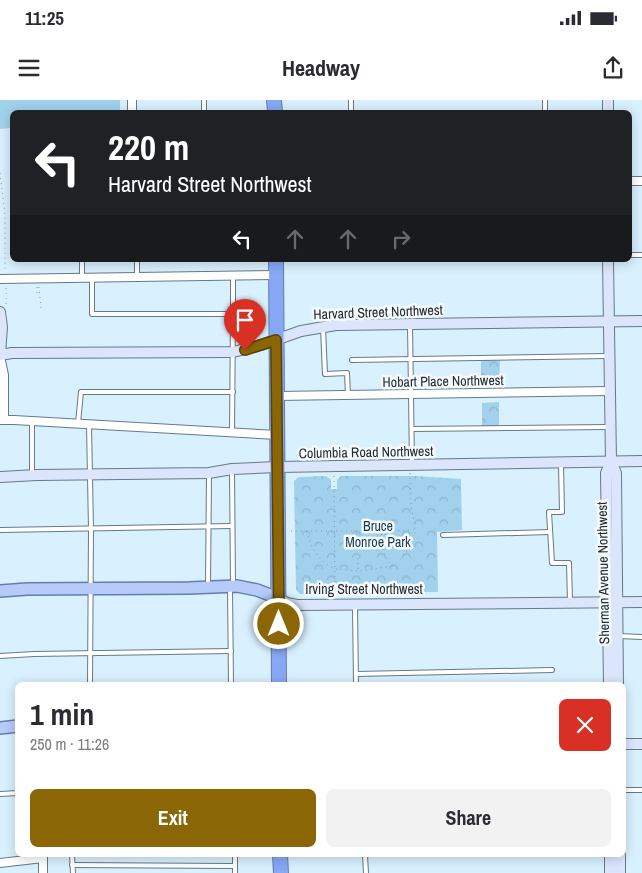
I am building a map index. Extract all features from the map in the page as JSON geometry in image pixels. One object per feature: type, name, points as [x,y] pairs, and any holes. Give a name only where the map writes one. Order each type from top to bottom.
[{"type":"highway","points":[[276,262],[279,682]]},
{"type":"highway","points":[[280,857],[281,873]]},
{"type":"main road","name":"Sherman Avenue Northwest","points":[[608,262],[611,461],[616,473],[609,682]]},
{"type":"main road","points":[[0,355],[3,309]]},
{"type":"main road","name":"Harvard Street Northwest","points":[[0,355],[12,353],[233,352],[250,349],[301,330],[336,325],[642,321]]},
{"type":"main road","name":"Columbia Road Northwest","points":[[0,477],[209,473],[232,469],[277,468],[411,469],[561,462],[642,461]]},
{"type":"main road","name":"Irving Street Northwest","points":[[0,591],[232,586],[252,588],[296,605],[642,602]]},
{"type":"main road","name":"Sherman Avenue Northwest","points":[[612,602],[617,636],[618,682]]},
{"type":"main road","points":[[0,728],[15,726]]},
{"type":"main road","points":[[626,744],[642,744]]},
{"type":"main road","points":[[610,857],[610,873]]},
{"type":"main road","points":[[620,857],[620,873]]},
{"type":"street","points":[[3,279],[276,275]]},
{"type":"street","points":[[0,355],[4,374],[2,420],[277,435]]},
{"type":"street","name":"Hobart Place Northwest","points":[[277,396],[610,391]]},
{"type":"street","points":[[0,863],[44,857],[43,873]]},
{"type":"lane","points":[[82,262],[82,278]]},
{"type":"lane","points":[[137,262],[137,277]]},
{"type":"lane","points":[[232,433],[233,275]]},
{"type":"lane","points":[[92,277],[92,314],[233,314]]},
{"type":"lane","points":[[410,323],[411,469]]},
{"type":"lane","points":[[323,326],[325,374],[348,373],[348,395]]},
{"type":"lane","points":[[352,360],[609,356]]},
{"type":"lane","points":[[78,424],[81,392],[233,392]]},
{"type":"lane","points":[[32,421],[32,475]]},
{"type":"lane","points":[[89,424],[91,529],[90,682]]},
{"type":"lane","points":[[412,429],[611,427]]},
{"type":"lane","points":[[561,462],[562,512],[550,512],[550,532],[552,563],[569,563],[570,602]]},
{"type":"lane","points":[[231,682],[232,469]]},
{"type":"lane","points":[[208,587],[209,473]]},
{"type":"lane","points":[[0,530],[232,526]]},
{"type":"lane","points":[[443,535],[550,532]]},
{"type":"lane","points":[[355,604],[356,682]]},
{"type":"lane","points":[[617,636],[642,636]]},
{"type":"lane","points":[[0,656],[231,651]]},
{"type":"lane","points":[[356,674],[552,670]]},
{"type":"lane","points":[[626,790],[642,790]]},
{"type":"lane","points":[[0,794],[15,793]]},
{"type":"lane","points":[[72,857],[72,873]]},
{"type":"lane","points":[[234,857],[235,873]]},
{"type":"lane","points":[[365,857],[366,873]]},
{"type":"lane","points":[[72,865],[235,866]]},
{"type":"path","points":[[0,172],[4,209],[3,309]]},
{"type":"path","points":[[38,284],[41,309]]},
{"type":"path","points":[[307,531],[308,540],[315,552],[322,561],[335,569],[358,571],[392,566],[397,563],[409,548],[415,530],[411,469]]},
{"type":"path","points":[[334,473],[335,598]]},
{"type":"path","points":[[291,531],[415,530]]},
{"type":"path","points":[[357,531],[357,544]]},
{"type":"path","points":[[382,531],[381,542],[384,553],[392,566]]},
{"type":"path","points":[[358,558],[358,571]]},
{"type":"green space","points":[[0,100],[120,100],[120,110],[10,110],[10,128],[0,129]]},
{"type":"green space","points":[[481,360],[500,360],[499,384],[481,384]]},
{"type":"green space","points":[[499,402],[499,426],[482,427],[482,403]]},
{"type":"green space","name":"Bruce Monroe Park","points":[[326,476],[331,480],[331,489],[337,489],[337,480],[341,476],[415,476],[461,479],[462,530],[437,532],[438,592],[342,593],[338,589],[333,589],[327,594],[300,594],[296,589],[294,481],[299,477]]},
{"type":"route","points":[[245,350],[276,340],[279,624]]}]
